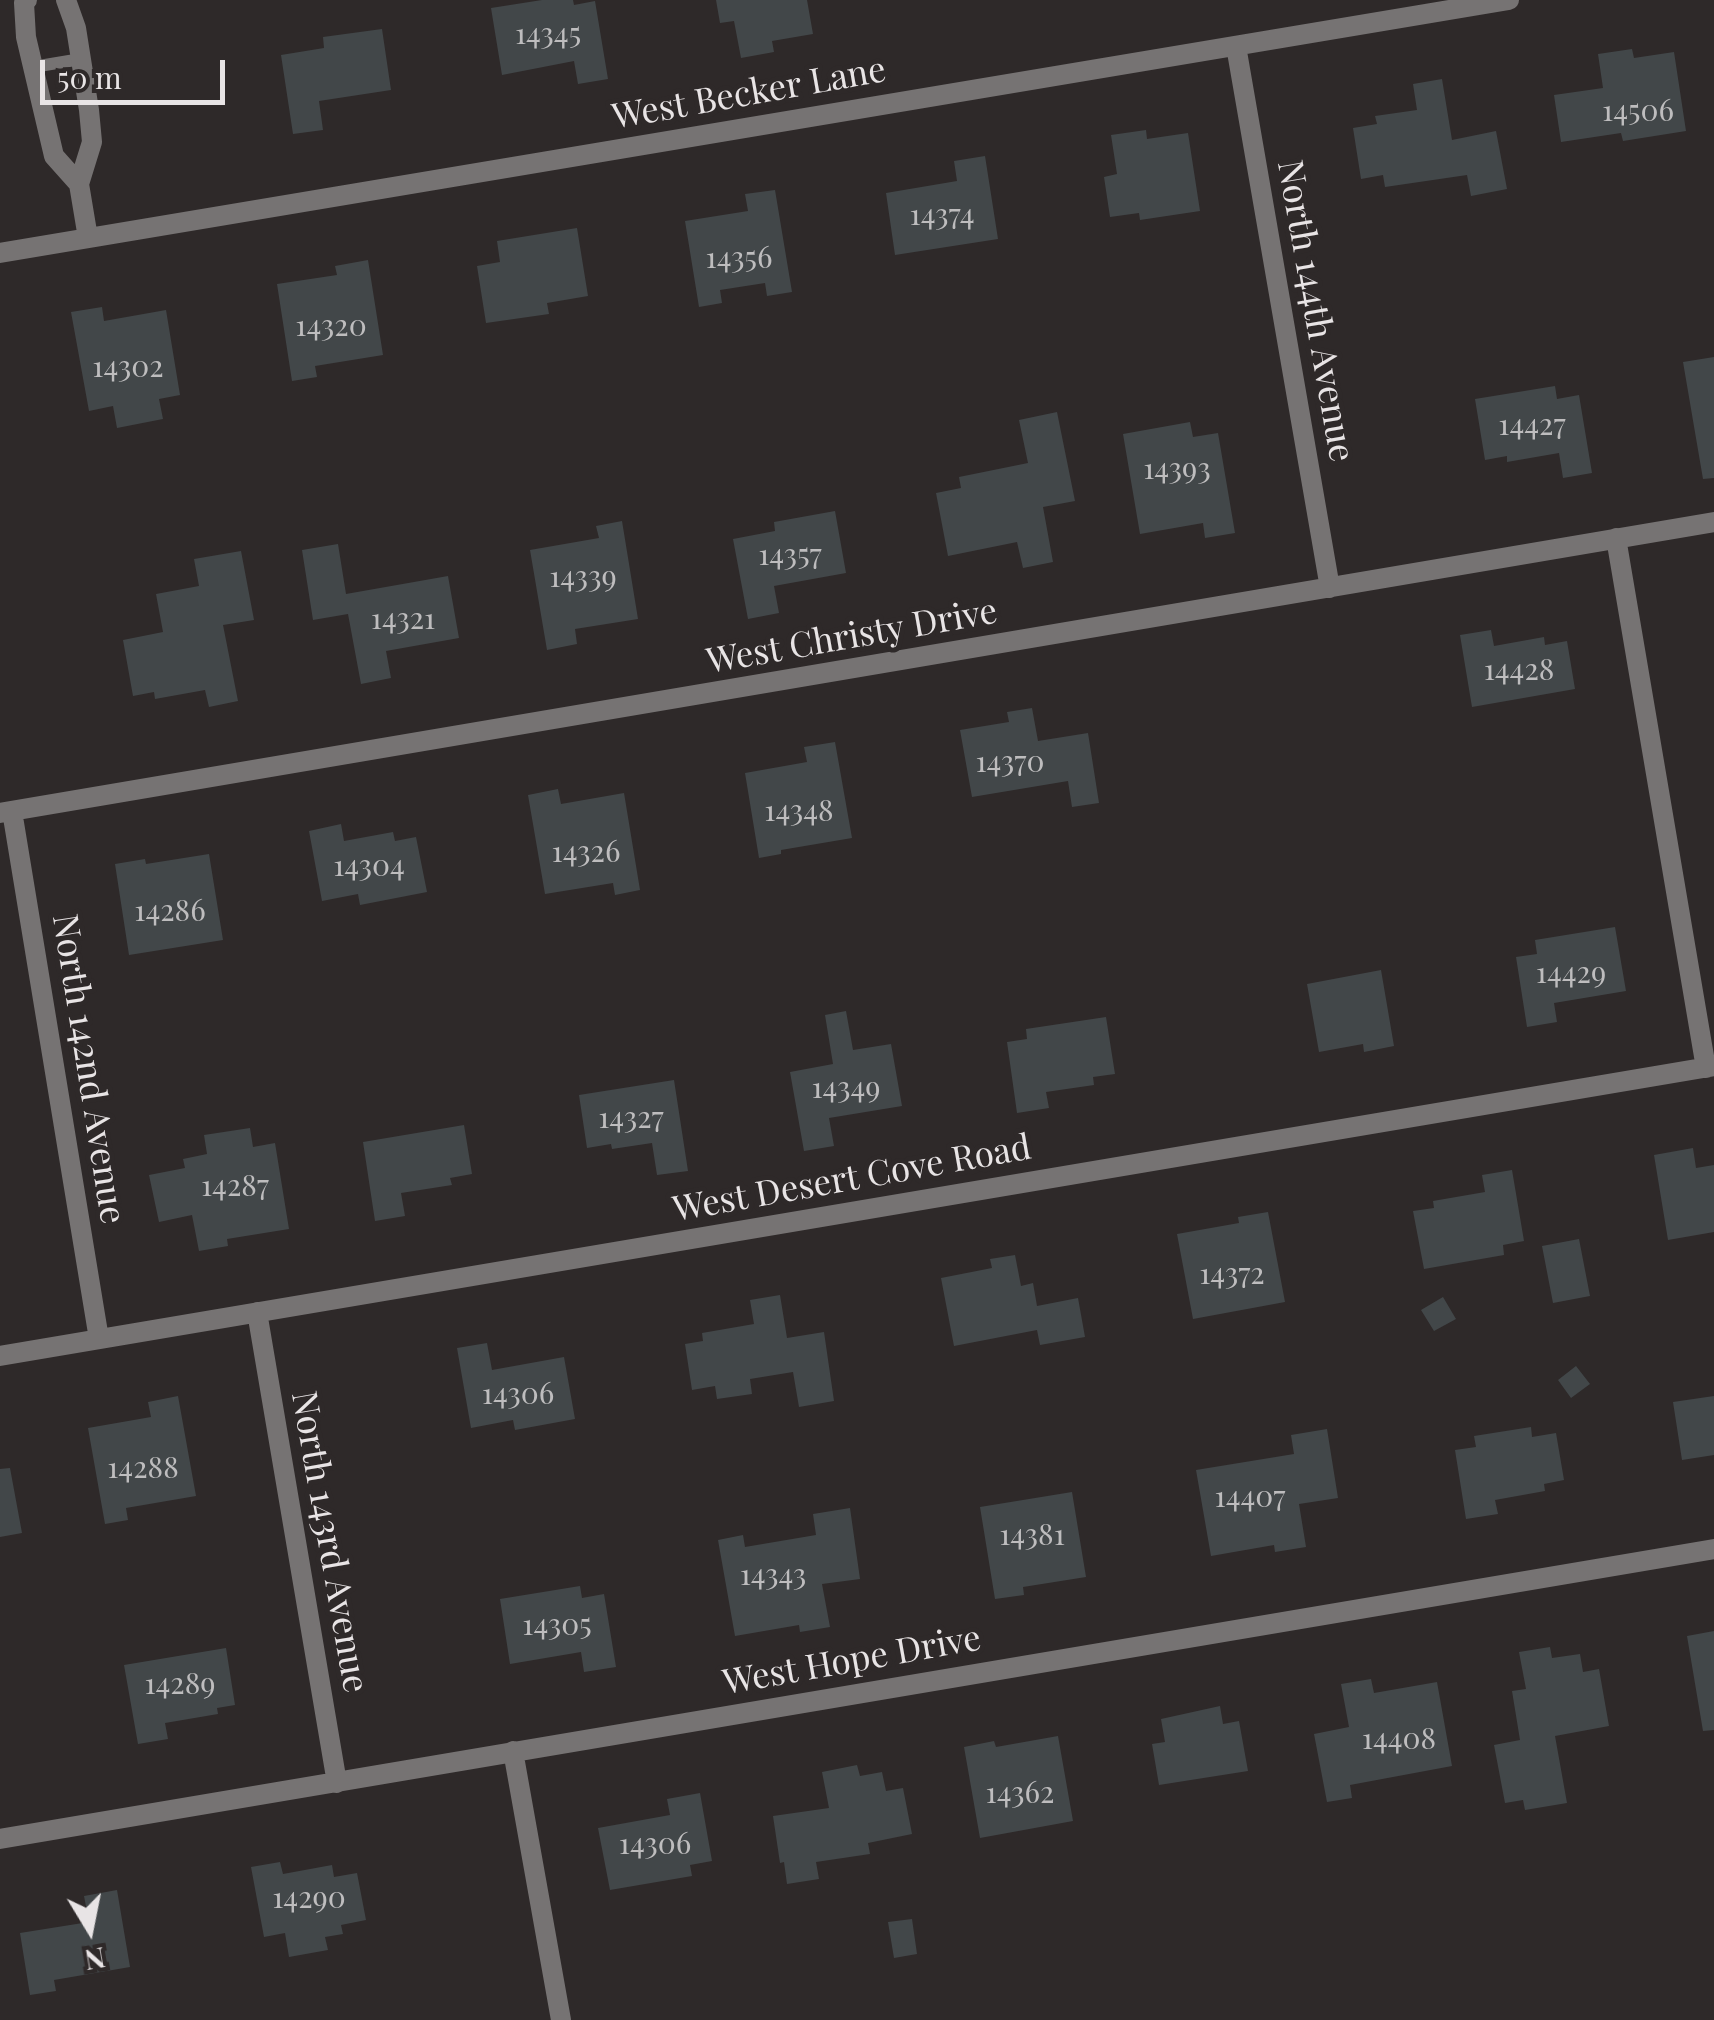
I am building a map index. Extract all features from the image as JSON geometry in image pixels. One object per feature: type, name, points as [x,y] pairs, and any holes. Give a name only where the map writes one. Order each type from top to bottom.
[{"type":"street","points":[[27,0],[26,37],[54,156],[79,184]]},
{"type":"street","points":[[66,0],[82,59],[92,142],[79,184],[88,238]]},
{"type":"street","name":"West Becker Lane","points":[[0,253],[1509,0]]},
{"type":"street","name":"North 144th Avenue","points":[[1236,46],[1330,588]]},
{"type":"street","name":"West Christy Drive","points":[[6,812],[1714,522]]},
{"type":"street","points":[[1616,538],[1710,1067]]},
{"type":"street","name":"North 142nd Avenue","points":[[6,812],[99,1339]]},
{"type":"street","name":"West Desert Cove Road","points":[[0,1356],[1710,1067]]},
{"type":"street","name":"North 143rd Avenue","points":[[257,1312],[337,1783]]},
{"type":"street","name":"West Hope Drive","points":[[0,1839],[1714,1548]]},
{"type":"street","points":[[512,1751],[562,2020]]},
{"type":"lane","points":[[32,67],[82,59]]},
{"type":"building","points":[[542,0],[573,0],[574,5],[595,1],[608,79],[578,84],[574,61],[502,75],[491,8]]},
{"type":"building","points":[[716,0],[807,0],[813,34],[772,41],[774,52],[741,58],[734,21],[720,23]]},
{"type":"building","points":[[382,29],[391,90],[319,101],[323,130],[293,134],[281,55],[324,48],[323,37]]},
{"type":"building","points":[[1632,49],[1634,58],[1674,52],[1686,131],[1623,141],[1621,133],[1561,142],[1554,95],[1603,88],[1598,54]]},
{"type":"building","points":[[1442,79],[1452,140],[1496,131],[1507,189],[1471,196],[1467,175],[1385,187],[1383,175],[1361,179],[1353,128],[1377,124],[1375,116],[1417,110],[1413,84]]},
{"type":"building","points":[[1146,130],[1147,139],[1188,133],[1200,211],[1140,220],[1139,213],[1110,217],[1104,177],[1117,174],[1111,135]]},
{"type":"building","points":[[985,156],[998,239],[895,255],[886,193],[957,181],[954,161]]},
{"type":"building","points":[[775,190],[792,292],[767,296],[765,283],[720,290],[722,303],[699,307],[685,221],[748,211],[745,194]]},
{"type":"building","points":[[577,228],[588,296],[547,303],[549,314],[486,323],[477,266],[500,262],[497,241]]},
{"type":"building","points":[[368,260],[383,355],[315,366],[317,377],[292,381],[277,284],[337,275],[335,266]]},
{"type":"building","points":[[102,307],[104,321],[166,310],[180,395],[159,399],[163,419],[117,428],[113,406],[89,411],[71,312]]},
{"type":"building","points":[[1714,357],[1714,478],[1703,479],[1683,362]]},
{"type":"building","points":[[1555,386],[1557,399],[1579,395],[1592,473],[1563,478],[1559,453],[1507,462],[1507,456],[1485,460],[1475,399]]},
{"type":"building","points":[[1057,412],[1075,501],[1043,507],[1053,562],[1023,568],[1017,542],[948,556],[936,493],[961,488],[959,477],[1028,463],[1019,420]]},
{"type":"building","points":[[1190,422],[1193,437],[1218,433],[1235,533],[1205,538],[1203,523],[1140,534],[1123,434]]},
{"type":"building","points":[[835,511],[846,573],[774,586],[779,613],[748,619],[733,539],[775,531],[774,522]]},
{"type":"building","points":[[622,521],[638,619],[575,629],[577,644],[547,650],[530,550],[599,538],[596,526]]},
{"type":"building","points":[[338,544],[346,594],[448,576],[459,638],[386,651],[391,678],[361,684],[348,614],[313,620],[302,550]]},
{"type":"building","points":[[241,551],[254,620],[223,625],[238,701],[209,707],[205,690],[155,699],[154,692],[133,696],[123,640],[163,632],[156,594],[199,586],[194,559]]},
{"type":"building","points":[[1491,630],[1494,646],[1544,637],[1545,645],[1567,641],[1575,689],[1472,707],[1460,635]]},
{"type":"building","points":[[1032,708],[1038,741],[1088,733],[1099,803],[1072,807],[1068,781],[972,797],[960,730],[1009,722],[1007,712]]},
{"type":"building","points":[[835,742],[852,838],[781,850],[781,854],[759,858],[745,773],[807,762],[804,747]]},
{"type":"building","points":[[558,789],[561,804],[624,793],[640,890],[615,895],[613,883],[545,894],[528,795]]},
{"type":"building","points":[[341,824],[344,841],[393,832],[395,841],[416,837],[427,892],[360,905],[358,894],[322,901],[309,831]]},
{"type":"building","points":[[209,854],[223,940],[129,955],[115,864],[145,859],[146,864]]},
{"type":"building","points":[[1615,927],[1626,991],[1554,1003],[1557,1022],[1527,1027],[1516,957],[1537,954],[1535,940]]},
{"type":"building","points":[[1381,970],[1394,1046],[1364,1052],[1363,1044],[1319,1052],[1307,984]]},
{"type":"building","points":[[846,1011],[853,1050],[891,1044],[902,1106],[829,1118],[834,1146],[804,1151],[790,1072],[833,1064],[825,1015]]},
{"type":"building","points":[[1106,1017],[1115,1074],[1093,1077],[1094,1085],[1046,1092],[1049,1108],[1017,1113],[1007,1042],[1027,1039],[1026,1029]]},
{"type":"building","points":[[674,1080],[688,1171],[657,1175],[652,1143],[587,1148],[579,1095]]},
{"type":"building","points":[[464,1125],[472,1174],[450,1178],[452,1185],[401,1193],[405,1216],[375,1221],[363,1142]]},
{"type":"building","points":[[250,1128],[253,1147],[275,1143],[289,1229],[227,1239],[228,1246],[199,1251],[192,1215],[159,1222],[149,1175],[185,1168],[183,1159],[207,1154],[204,1135]]},
{"type":"building","points":[[1693,1148],[1696,1168],[1714,1165],[1714,1232],[1668,1240],[1654,1155]]},
{"type":"building","points":[[1512,1170],[1524,1241],[1503,1245],[1504,1255],[1424,1269],[1413,1211],[1434,1208],[1433,1201],[1485,1192],[1482,1175]]},
{"type":"building","points":[[1268,1212],[1285,1302],[1193,1319],[1177,1234],[1239,1223],[1238,1217]]},
{"type":"building","points":[[1579,1239],[1590,1296],[1553,1303],[1542,1246]]},
{"type":"building","points":[[1015,1255],[1021,1286],[1033,1283],[1037,1306],[1078,1298],[1085,1337],[1040,1345],[1037,1330],[954,1346],[941,1278],[992,1268],[990,1259]]},
{"type":"building","points":[[780,1295],[787,1338],[824,1332],[834,1401],[799,1407],[793,1372],[750,1379],[752,1394],[717,1399],[715,1386],[692,1390],[685,1344],[703,1341],[702,1333],[754,1324],[750,1300]]},
{"type":"building","points":[[1443,1297],[1456,1319],[1434,1331],[1421,1310]]},
{"type":"building","points":[[487,1343],[492,1370],[564,1357],[575,1419],[515,1430],[513,1420],[471,1428],[457,1348]]},
{"type":"building","points":[[1576,1366],[1590,1384],[1571,1398],[1558,1380]]},
{"type":"building","points":[[178,1396],[196,1496],[126,1508],[128,1520],[105,1524],[88,1428],[151,1417],[148,1402]]},
{"type":"building","points":[[1714,1396],[1714,1455],[1682,1460],[1673,1402]]},
{"type":"building","points":[[1531,1427],[1532,1437],[1556,1433],[1564,1480],[1544,1484],[1545,1491],[1495,1500],[1498,1514],[1466,1519],[1455,1450],[1476,1447],[1474,1436]]},
{"type":"building","points":[[1327,1429],[1338,1498],[1299,1504],[1306,1547],[1275,1552],[1274,1545],[1211,1556],[1196,1470],[1294,1454],[1291,1435]]},
{"type":"building","points":[[10,1468],[22,1533],[0,1537],[0,1469]]},
{"type":"building","points":[[1072,1492],[1086,1577],[1023,1587],[1024,1595],[995,1599],[980,1507]]},
{"type":"building","points":[[850,1508],[860,1579],[822,1584],[830,1627],[800,1632],[799,1625],[735,1636],[718,1540],[743,1535],[745,1547],[816,1535],[813,1514]]},
{"type":"building","points":[[580,1586],[582,1598],[604,1594],[616,1667],[584,1672],[581,1652],[510,1664],[500,1599]]},
{"type":"building","points":[[1714,1631],[1714,1730],[1703,1731],[1687,1636]]},
{"type":"building","points":[[1550,1647],[1552,1658],[1580,1654],[1583,1672],[1599,1669],[1609,1726],[1555,1736],[1567,1803],[1525,1810],[1523,1800],[1505,1803],[1494,1745],[1520,1740],[1512,1691],[1526,1689],[1519,1652]]},
{"type":"building","points":[[226,1648],[235,1705],[217,1708],[218,1714],[165,1723],[168,1739],[138,1744],[124,1665]]},
{"type":"building","points":[[1371,1679],[1374,1693],[1437,1682],[1452,1766],[1350,1785],[1352,1798],[1327,1802],[1314,1734],[1349,1727],[1341,1684]]},
{"type":"building","points":[[1220,1706],[1223,1724],[1239,1721],[1248,1771],[1159,1785],[1152,1744],[1165,1742],[1161,1719]]},
{"type":"building","points":[[1058,1736],[1073,1821],[980,1838],[964,1747],[994,1741],[996,1747]]},
{"type":"building","points":[[857,1765],[860,1776],[882,1772],[886,1791],[903,1788],[912,1834],[868,1843],[870,1854],[816,1862],[819,1879],[787,1884],[773,1816],[829,1808],[822,1772]]},
{"type":"building","points":[[700,1793],[712,1861],[690,1865],[692,1876],[610,1890],[598,1828],[670,1815],[667,1799]]},
{"type":"building","points":[[280,1862],[283,1874],[332,1865],[334,1877],[357,1873],[366,1920],[341,1925],[343,1934],[325,1937],[328,1950],[289,1957],[285,1933],[264,1937],[251,1867]]},
{"type":"building","points":[[117,1890],[130,1967],[54,1980],[56,1991],[30,1995],[20,1933],[89,1922],[84,1896]]},
{"type":"building","points":[[912,1919],[917,1954],[894,1958],[888,1922]]}]
